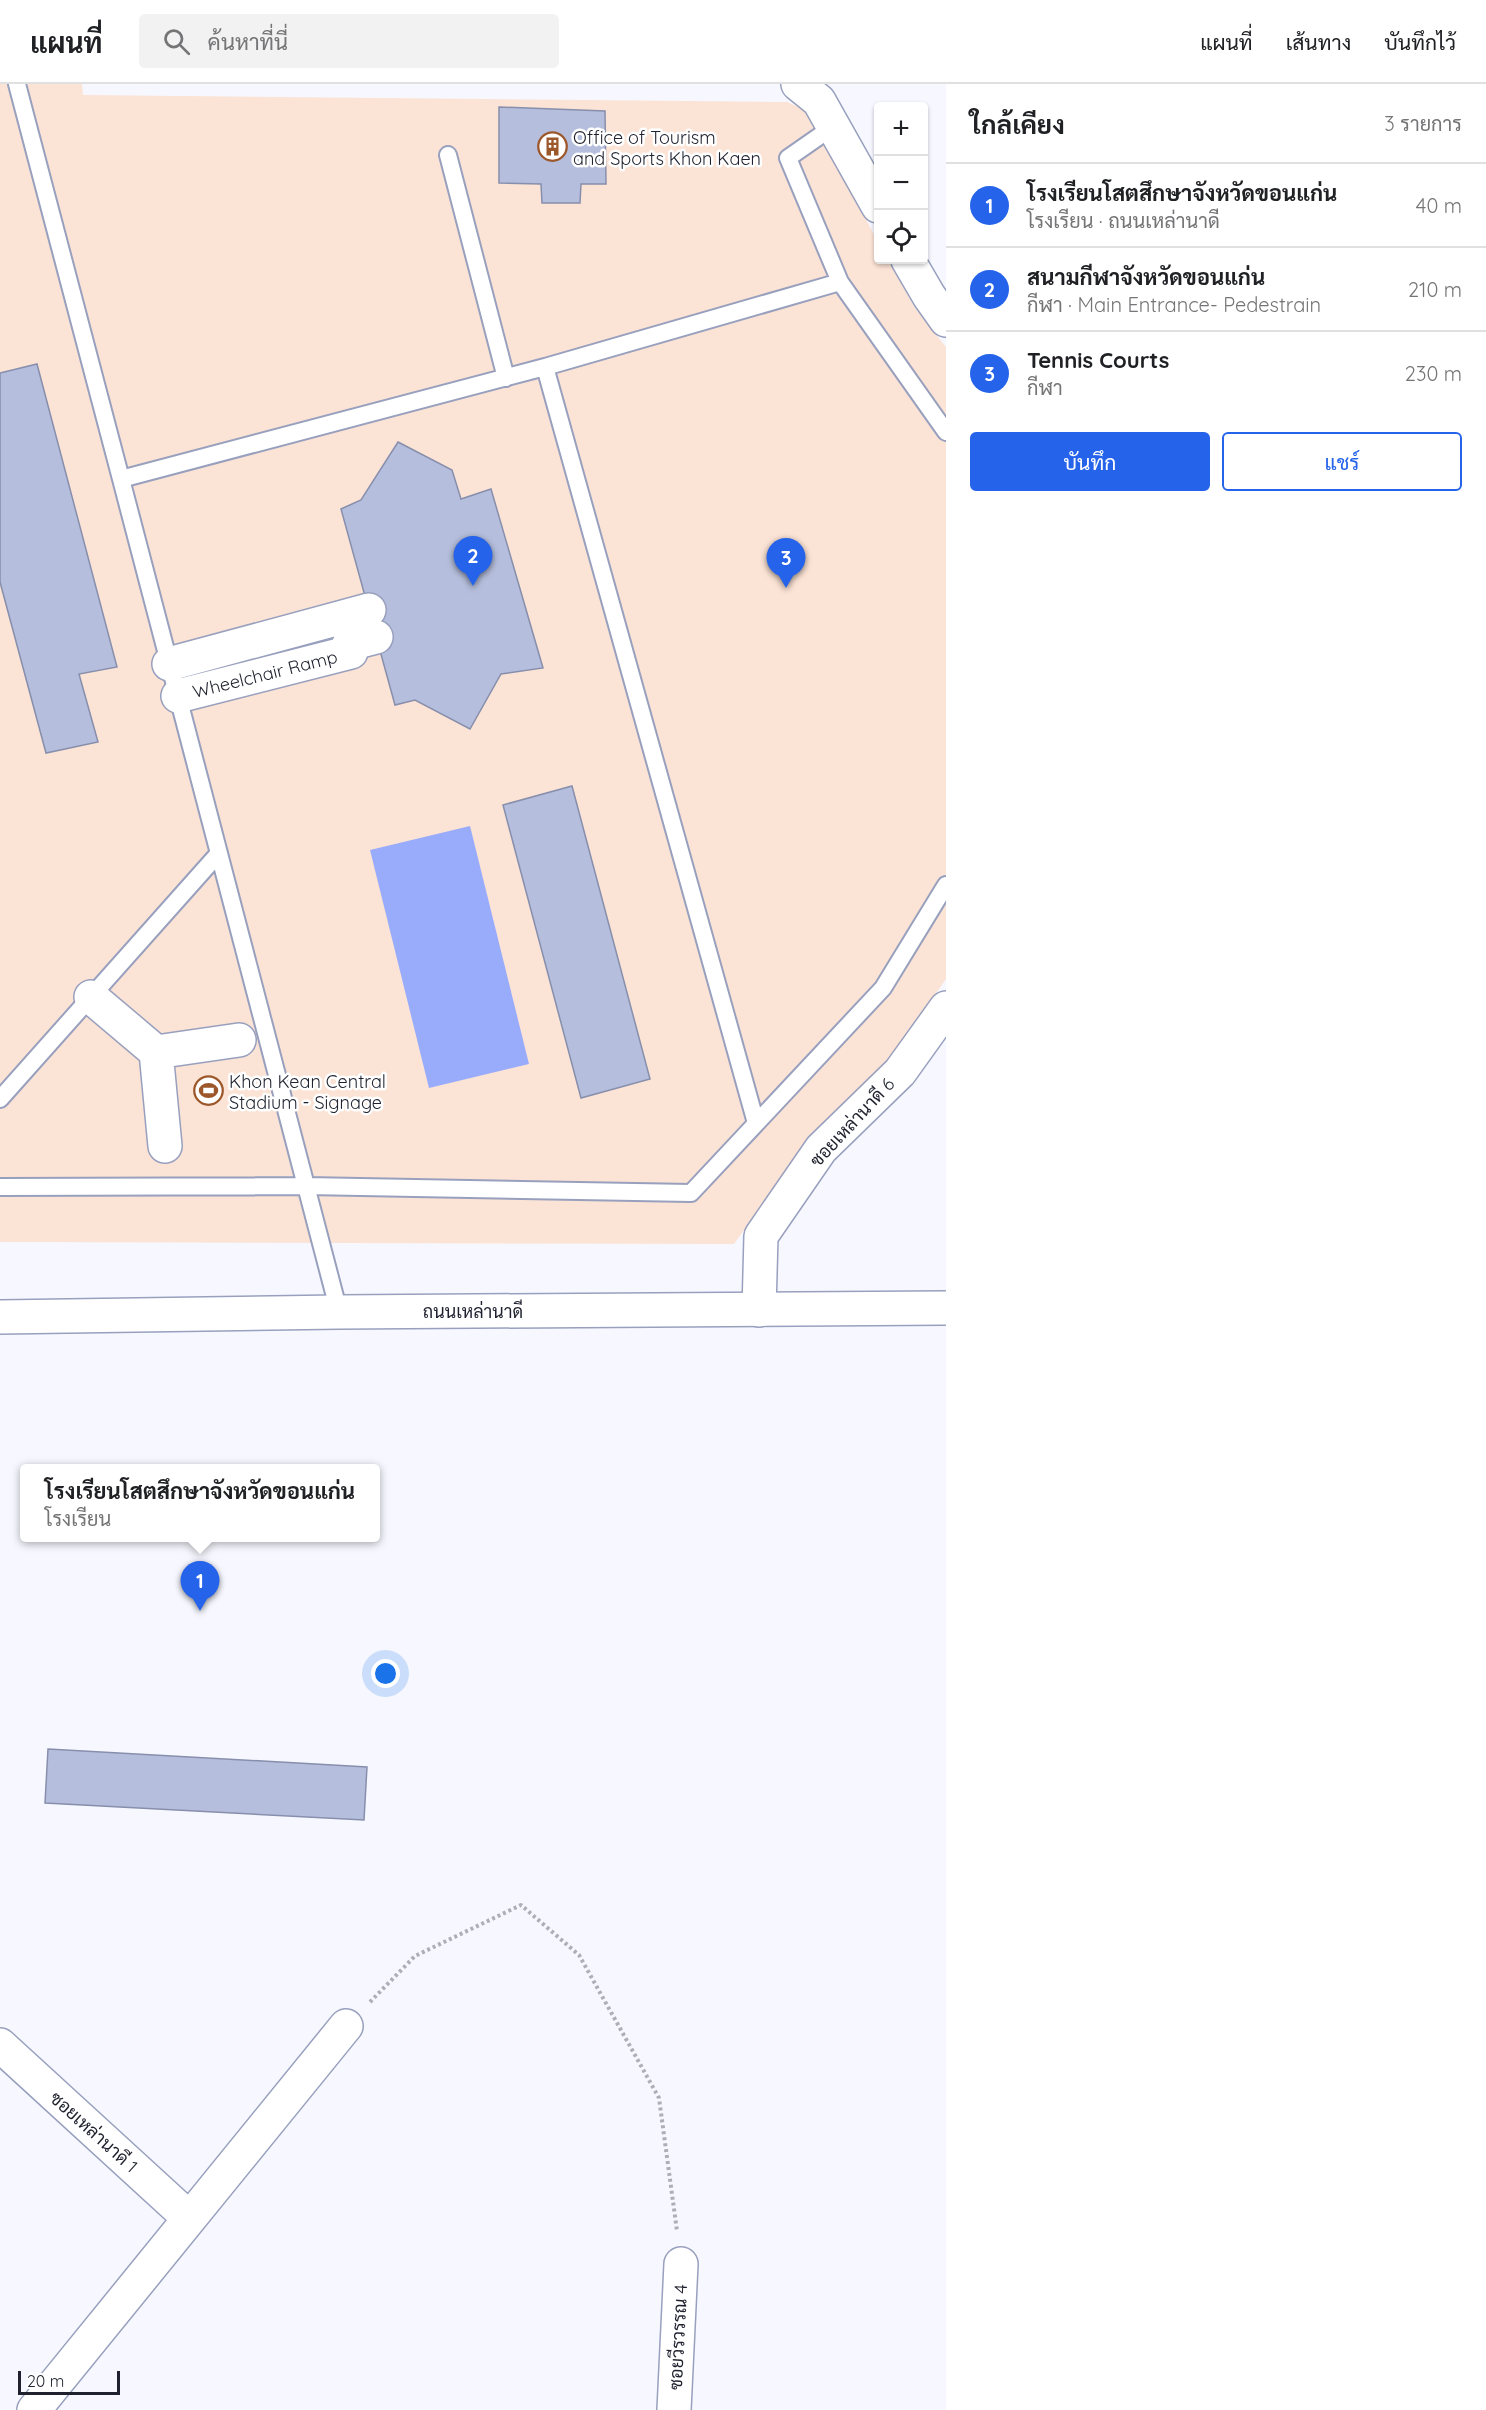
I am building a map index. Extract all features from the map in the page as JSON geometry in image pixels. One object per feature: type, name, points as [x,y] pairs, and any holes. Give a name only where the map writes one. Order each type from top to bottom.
[{"type":"street","points":[[798,84],[819,101],[874,197]]},
{"type":"street","points":[[910,264],[946,320]]},
{"type":"street","name":"Wheelchair Ramp","points":[[169,664],[372,623],[349,644],[351,652],[178,696]]},
{"type":"street","points":[[91,997],[156,1052],[165,1146]]},
{"type":"street","name":"ซอยเหล่านาดี 6","points":[[759,1310],[761,1236],[821,1149],[900,1072],[946,1008]]},
{"type":"street","points":[[156,1052],[239,1040]]},
{"type":"street","name":"ถนนเหล่านาดี","points":[[0,1317],[946,1308]]},
{"type":"street","points":[[34,2410],[346,2026]]},
{"type":"street","name":"ซอยเหล่านาดี 1","points":[[5,2060],[189,2218]]},
{"type":"street","name":"ซอยวีรวรรณ 4","points":[[674,2410],[681,2264]]},
{"type":"lane","points":[[17,84],[339,1312]]},
{"type":"lane","points":[[834,126],[788,158],[840,282],[946,432]]},
{"type":"lane","points":[[448,155],[506,378]]},
{"type":"lane","points":[[121,479],[506,378],[840,282]]},
{"type":"lane","points":[[545,367],[756,1123]]},
{"type":"lane","points":[[0,1099],[219,853]]},
{"type":"lane","points":[[0,1187],[306,1186],[691,1194],[883,988],[946,885]]},
{"type":"path","points":[[346,2026],[415,1956],[521,1905],[579,1955],[659,2098],[681,2264]]},
{"type":"shaded area","points":[[0,84],[82,84],[83,95],[787,102],[808,111],[874,235],[874,264],[890,264],[915,308],[946,347],[946,979],[889,1060],[810,1138],[734,1244],[0,1242]]},
{"type":"water","points":[[470,826],[529,1064],[429,1088],[370,850]]},
{"type":"building","name":"Office of Tourism and Sports Khon Kaen","points":[[499,107],[605,111],[606,184],[581,184],[580,203],[542,203],[541,184],[499,183]]},
{"type":"building","points":[[37,364],[117,667],[79,674],[98,742],[46,753],[0,582],[0,373]]},
{"type":"building","points":[[398,442],[452,470],[461,499],[491,489],[543,668],[501,674],[470,729],[415,700],[395,705],[341,509],[361,500]]},
{"type":"building","points":[[572,786],[650,1079],[581,1098],[503,805]]},
{"type":"building","points":[[48,1749],[367,1767],[364,1820],[45,1803]]},
{"type":"place","name":"Office of Tourism and Sports Khon Kaen","points":[[552,147]]},
{"type":"place","name":"สนามกีฬาจังหวัดขอนแก่น","points":[[473,586]]},
{"type":"place","name":"Tennis Courts","points":[[786,588]]},
{"type":"place","name":"Khon Kean Central Stadium - Signage","points":[[208,1091]]},
{"type":"place","name":"โรงเรียนโสตสึกษาจังหวัดขอนแก่น","points":[[200,1611]]}]
